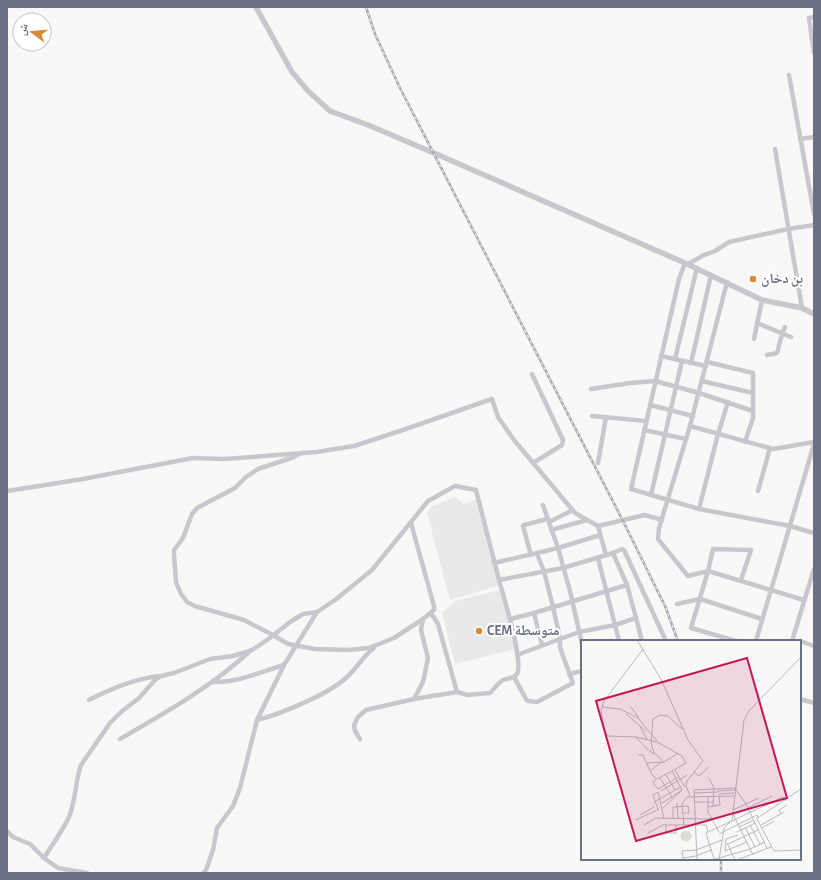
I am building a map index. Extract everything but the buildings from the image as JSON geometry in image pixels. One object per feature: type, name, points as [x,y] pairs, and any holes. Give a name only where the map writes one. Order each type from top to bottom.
[{"type":"street","points":[[256,7],[292,72],[308,91],[330,111],[412,144],[697,268],[762,300],[802,308],[814,314]]},
{"type":"street","points":[[814,17],[809,18],[814,54]]},
{"type":"street","points":[[789,75],[812,196],[814,214]]},
{"type":"street","points":[[800,139],[814,137]]},
{"type":"street","points":[[775,149],[802,308]]},
{"type":"street","points":[[814,225],[788,229],[730,242],[715,251],[686,264],[679,279],[631,489],[699,509],[814,532]]},
{"type":"street","points":[[674,359],[697,268]]},
{"type":"street","points":[[691,363],[711,275]]},
{"type":"street","points":[[727,282],[693,416],[659,528],[658,539],[688,576],[708,571],[804,600]]},
{"type":"street","points":[[754,338],[762,300]]},
{"type":"street","points":[[757,323],[791,337]]},
{"type":"street","points":[[767,354],[777,353],[785,327]]},
{"type":"street","points":[[661,356],[691,363],[706,364],[754,373],[753,418],[745,442]]},
{"type":"street","points":[[651,495],[682,361]]},
{"type":"street","points":[[532,374],[563,440],[562,445],[533,463]]},
{"type":"street","points":[[591,389],[655,381],[699,393],[753,411]]},
{"type":"street","points":[[702,381],[753,393]]},
{"type":"street","points":[[7,491],[83,479],[193,458],[225,459],[317,452],[354,446],[492,399],[498,417],[514,440],[573,510],[587,520],[598,526],[645,515],[662,520]]},
{"type":"street","points":[[699,509],[718,434],[728,402]]},
{"type":"street","points":[[650,405],[693,416]]},
{"type":"street","points":[[592,416],[646,421]]},
{"type":"street","points":[[598,463],[606,417]]},
{"type":"street","points":[[690,426],[770,448],[814,443],[772,591],[756,640]]},
{"type":"street","points":[[644,430],[686,439]]},
{"type":"street","points":[[758,491],[770,448]]},
{"type":"street","points":[[300,453],[294,457],[258,470],[246,477],[235,488],[197,508],[192,514],[183,538],[174,550],[176,582],[181,594],[187,602],[194,606],[244,620],[288,644],[295,646],[315,649],[348,650],[377,645],[394,638],[434,610],[411,523]]},
{"type":"street","points":[[203,873],[206,870],[213,850],[217,828],[233,806],[240,788],[257,720],[284,665],[317,612],[335,600],[372,570],[428,502],[455,486],[476,490],[494,563],[511,619],[517,655],[518,672],[514,677],[504,680],[490,693],[468,696],[457,692],[414,699],[371,709],[362,713],[354,725],[355,731],[360,739]]},
{"type":"street","points":[[543,505],[558,548],[573,601],[581,640]]},
{"type":"street","points":[[531,555],[523,526],[548,520],[573,510]]},
{"type":"street","points":[[552,530],[587,520]]},
{"type":"street","points":[[598,526],[606,555]]},
{"type":"street","points":[[494,563],[537,554],[600,535]]},
{"type":"street","points":[[499,580],[563,568],[598,558],[622,549],[624,550],[666,640]]},
{"type":"street","points":[[733,640],[691,628],[713,549],[750,550],[741,580]]},
{"type":"street","points":[[613,553],[627,585],[642,640]]},
{"type":"street","points":[[514,677],[526,699],[531,702],[537,702],[572,684],[573,680],[569,674],[560,647],[560,638],[553,607],[544,571],[537,554]]},
{"type":"street","points":[[598,558],[618,640]]},
{"type":"street","points":[[793,640],[814,569]]},
{"type":"street","points":[[511,619],[627,585]]},
{"type":"street","points":[[677,604],[700,600],[762,619]]},
{"type":"street","points":[[120,739],[212,682],[290,622],[303,614],[317,612]]},
{"type":"street","points":[[534,613],[542,645]]},
{"type":"street","points":[[430,614],[438,624],[457,692]]},
{"type":"street","points":[[517,655],[579,632],[615,625],[636,618]]},
{"type":"street","points":[[414,699],[423,682],[428,658],[422,630],[423,619]]},
{"type":"street","points":[[801,641],[814,646]]},
{"type":"street","points":[[257,720],[317,696],[341,682],[348,677],[362,659],[377,645]]},
{"type":"street","points":[[89,700],[122,685],[142,678],[174,673],[210,659],[233,656],[252,650]]},
{"type":"street","points":[[212,682],[232,681],[284,665]]},
{"type":"street","points":[[569,674],[581,671]]},
{"type":"street","points":[[44,858],[68,818],[75,794],[78,772],[81,765],[110,724],[161,676]]},
{"type":"street","points":[[801,699],[814,703]]},
{"type":"street","points":[[7,831],[13,837],[30,844],[44,858],[58,868],[87,873]]},
{"type":"shaded area","points":[[455,497],[464,504],[478,499],[498,586],[450,600],[427,513],[432,506]]},
{"type":"shaded area","name":"CEM متوسطة","points":[[500,590],[515,649],[455,664],[442,613],[455,601]]},
{"type":"railway","points":[[366,7],[375,34],[400,88],[623,521],[665,606],[678,640]]},
{"type":"railway","points":[[721,860],[721,873]]},
{"type":"place","name":"بن دخان","points":[[753,279]]},
{"type":"place","name":"CEM متوسطة","points":[[479,631]]}]
